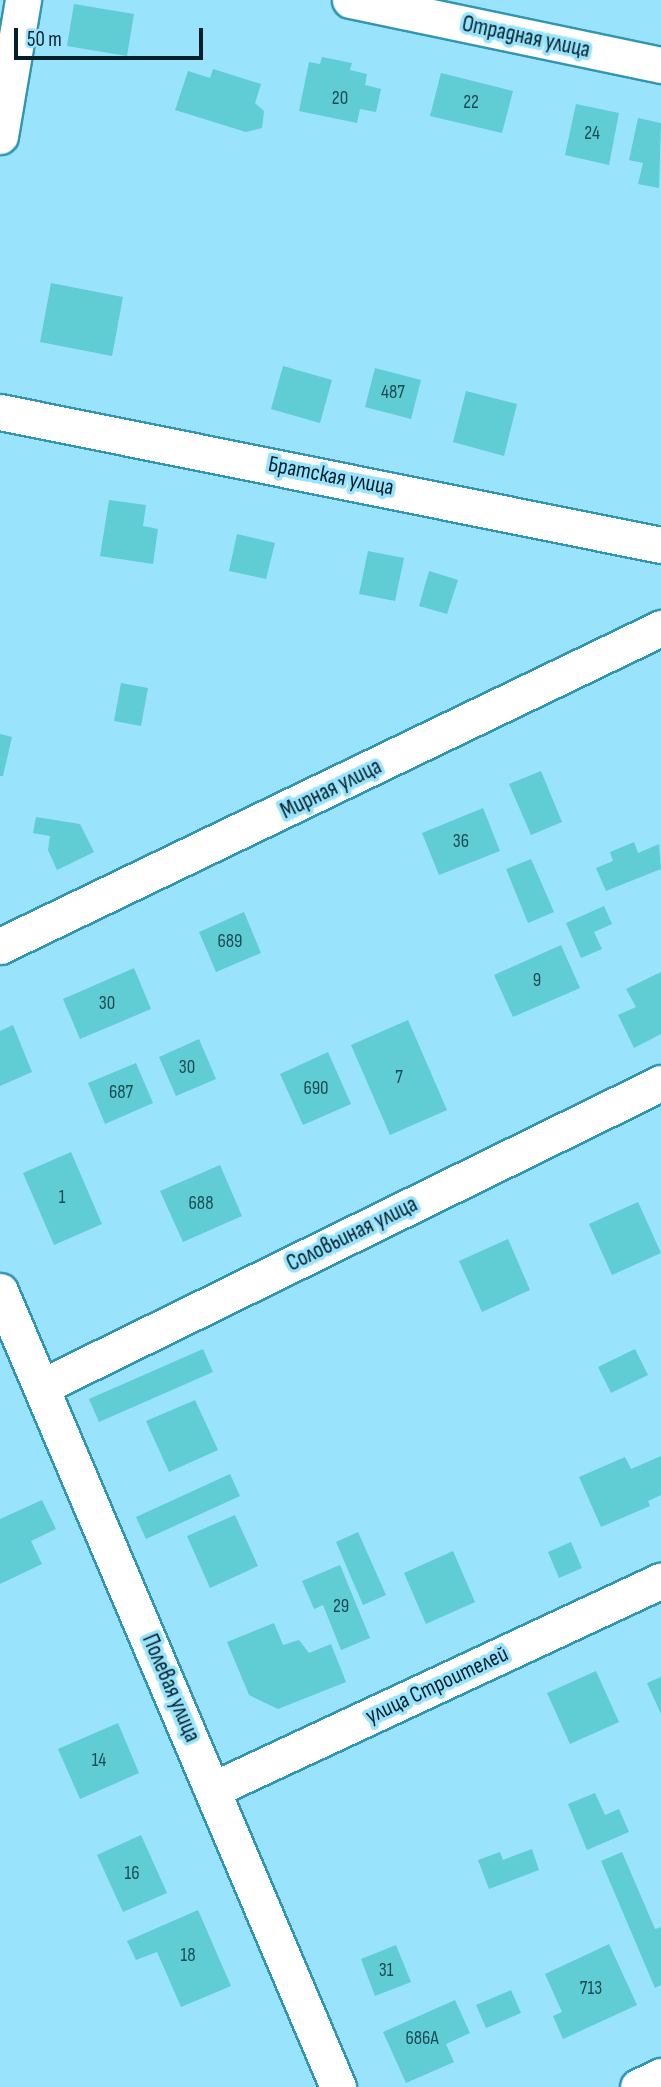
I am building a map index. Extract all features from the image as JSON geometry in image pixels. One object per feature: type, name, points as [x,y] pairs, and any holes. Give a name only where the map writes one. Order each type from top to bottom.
[{"type":"street","points":[[0,136],[23,0]]},
{"type":"street","name":"Отрадная улица","points":[[350,0],[661,65]]},
{"type":"street","name":"Братская улица","points":[[0,412],[661,545]]},
{"type":"street","name":"Мирная улица","points":[[0,946],[661,628]]},
{"type":"street","name":"Соловьиная улица","points":[[43,1386],[661,1083]]},
{"type":"street","name":"Полевая улица","points":[[0,1291],[43,1386],[338,2087]]},
{"type":"street","name":"улица Строителей","points":[[214,1789],[661,1581]]},
{"type":"street","points":[[638,2087],[661,2076]]},
{"type":"building","points":[[74,4],[134,14],[127,56],[67,46]]},
{"type":"building","points":[[322,57],[352,63],[350,70],[367,74],[365,85],[381,89],[376,112],[360,109],[357,123],[299,111],[309,62],[320,64]]},
{"type":"building","points":[[213,69],[261,84],[255,103],[264,111],[262,128],[246,132],[175,110],[188,71],[210,78]]},
{"type":"building","points":[[441,73],[513,91],[502,133],[430,116]]},
{"type":"building","points":[[576,104],[619,113],[609,165],[565,155]]},
{"type":"building","points":[[638,118],[661,123],[659,188],[638,184],[643,163],[629,160]]},
{"type":"building","points":[[51,283],[123,297],[112,356],[40,342]]},
{"type":"building","points":[[283,366],[332,380],[320,423],[271,409]]},
{"type":"building","points":[[375,368],[421,380],[411,419],[365,407]]},
{"type":"building","points":[[466,391],[517,404],[504,456],[453,442]]},
{"type":"building","points":[[109,500],[146,505],[143,526],[158,529],[153,564],[100,556]]},
{"type":"building","points":[[237,534],[275,543],[266,579],[229,571]]},
{"type":"building","points":[[368,551],[404,558],[395,601],[359,594]]},
{"type":"building","points":[[429,571],[458,580],[447,614],[419,606]]},
{"type":"building","points":[[121,683],[148,688],[141,726],[114,721]]},
{"type":"building","points":[[0,734],[12,737],[3,776],[0,776]]},
{"type":"building","points":[[541,771],[562,822],[531,835],[509,784]]},
{"type":"building","points":[[483,808],[500,851],[439,875],[422,833]]},
{"type":"building","points":[[36,817],[80,824],[94,852],[57,870],[48,850],[50,836],[33,833]]},
{"type":"building","points":[[634,842],[638,853],[659,844],[661,869],[606,891],[596,868],[613,861],[610,852]]},
{"type":"building","points":[[531,859],[554,912],[528,923],[506,869]]},
{"type":"building","points":[[604,906],[612,924],[594,932],[602,949],[581,958],[566,923]]},
{"type":"building","points":[[244,912],[261,953],[216,972],[199,932]]},
{"type":"building","points":[[561,945],[580,988],[513,1017],[494,975]]},
{"type":"building","points":[[134,968],[151,1009],[80,1039],[63,999]]},
{"type":"building","points":[[661,972],[661,1034],[634,1048],[618,1015],[636,1007],[626,989]]},
{"type":"building","points":[[408,1020],[447,1110],[390,1135],[351,1045]]},
{"type":"building","points":[[13,1025],[32,1072],[0,1086],[0,1031]]},
{"type":"building","points":[[199,1039],[216,1079],[176,1096],[159,1057]]},
{"type":"building","points":[[328,1052],[351,1104],[303,1125],[280,1074]]},
{"type":"building","points":[[136,1063],[153,1103],[105,1124],[88,1083]]},
{"type":"building","points":[[71,1152],[102,1224],[54,1245],[23,1173]]},
{"type":"building","points":[[220,1165],[242,1216],[183,1242],[160,1191]]},
{"type":"building","points":[[638,1202],[661,1253],[612,1275],[589,1224]]},
{"type":"building","points":[[508,1239],[530,1290],[482,1312],[459,1261]]},
{"type":"building","points":[[203,1349],[213,1372],[99,1422],[89,1399]]},
{"type":"building","points":[[635,1349],[648,1375],[611,1393],[598,1367]]},
{"type":"building","points":[[195,1400],[218,1450],[169,1472],[146,1421]]},
{"type":"building","points":[[661,1456],[661,1495],[648,1501],[650,1506],[601,1527],[579,1477],[625,1457],[631,1469]]},
{"type":"building","points":[[230,1474],[240,1496],[146,1539],[136,1517]]},
{"type":"building","points":[[42,1500],[56,1529],[31,1541],[42,1564],[0,1584],[0,1519]]},
{"type":"building","points":[[235,1515],[258,1566],[210,1588],[187,1536]]},
{"type":"building","points":[[358,1532],[386,1595],[363,1605],[336,1542]]},
{"type":"building","points":[[571,1542],[582,1568],[559,1578],[548,1552]]},
{"type":"building","points":[[453,1551],[475,1602],[426,1624],[404,1573]]},
{"type":"building","points":[[340,1565],[370,1638],[341,1650],[323,1605],[314,1609],[302,1581]]},
{"type":"building","points":[[274,1623],[283,1645],[299,1640],[309,1653],[331,1644],[346,1682],[278,1709],[249,1695],[227,1642]]},
{"type":"building","points":[[596,1671],[619,1722],[570,1744],[547,1693]]},
{"type":"building","points":[[661,1677],[661,1714],[647,1683]]},
{"type":"building","points":[[118,1723],[139,1773],[80,1799],[58,1749]]},
{"type":"building","points":[[595,1793],[605,1815],[619,1809],[629,1832],[587,1850],[568,1804]]},
{"type":"building","points":[[141,1835],[167,1893],[123,1912],[97,1855]]},
{"type":"building","points":[[532,1849],[539,1870],[489,1889],[478,1860],[500,1852],[503,1860]]},
{"type":"building","points":[[622,1852],[655,1929],[661,1927],[661,1985],[655,1988],[601,1861]]},
{"type":"building","points":[[198,1910],[231,1986],[181,2007],[157,1952],[136,1960],[127,1941]]},
{"type":"building","points":[[609,1944],[637,2005],[563,2039],[553,2016],[562,2012],[545,1974]]},
{"type":"building","points":[[396,1945],[411,1982],[375,1996],[361,1959]]},
{"type":"building","points":[[511,1990],[521,2013],[486,2028],[476,2005]]},
{"type":"building","points":[[455,2000],[470,2033],[446,2044],[454,2062],[406,2083],[383,2032]]}]
